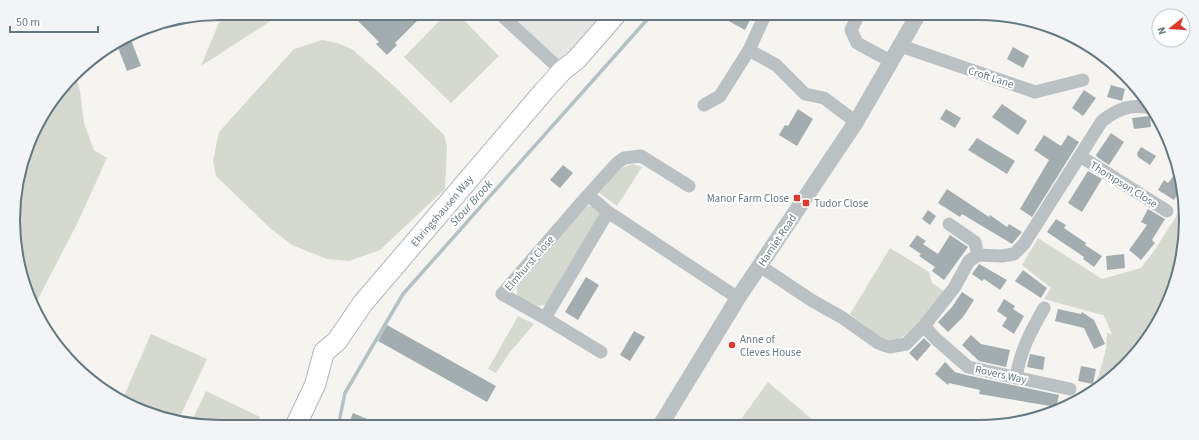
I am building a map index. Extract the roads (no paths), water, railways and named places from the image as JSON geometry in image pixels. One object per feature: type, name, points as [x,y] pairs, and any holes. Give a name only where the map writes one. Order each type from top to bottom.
[{"type":"main road","name":"Ehringshausen Way","points":[[303,420],[324,352],[337,341],[363,303],[562,71],[577,59],[611,20]]},
{"type":"street","points":[[506,20],[562,71]]},
{"type":"street","points":[[704,105],[720,96],[749,50],[763,20]]},
{"type":"street","points":[[856,20],[851,30],[857,43],[892,62]]},
{"type":"street","name":"Hamlet Road","points":[[664,420],[738,298],[856,122],[915,20]]},
{"type":"street","name":"Croft Lane","points":[[901,46],[1035,92],[1083,80]]},
{"type":"street","points":[[749,50],[776,65],[805,94],[824,98],[856,122]]},
{"type":"street","points":[[760,266],[811,300],[843,318],[878,343],[889,347],[906,344],[924,326],[954,288],[969,261],[978,255],[1002,256],[1014,254],[1024,244],[1102,120],[1116,110],[1138,106],[1144,107]]},
{"type":"street","name":"Elmhurst Close","points":[[602,352],[502,294],[588,195],[617,163],[624,158],[641,156],[689,186]]},
{"type":"street","name":"Thompson Close","points":[[1080,156],[1167,212]]},
{"type":"street","points":[[588,195],[608,212],[738,298]]},
{"type":"street","points":[[545,318],[608,212]]},
{"type":"street","points":[[949,224],[975,242],[978,255]]},
{"type":"street","points":[[1016,378],[1024,343],[1044,308]]},
{"type":"street","name":"Rovers Way","points":[[924,326],[968,368],[1070,389]]},
{"type":"waterway","name":"Stour Brook","points":[[339,420],[345,393],[403,294],[647,20]]},
{"type":"place","name":"Manor Farm Close","points":[[797,198]]},
{"type":"place","name":"Tudor Close","points":[[806,203]]},
{"type":"place","name":"Anne of Cleves House","points":[[732,345]]}]
